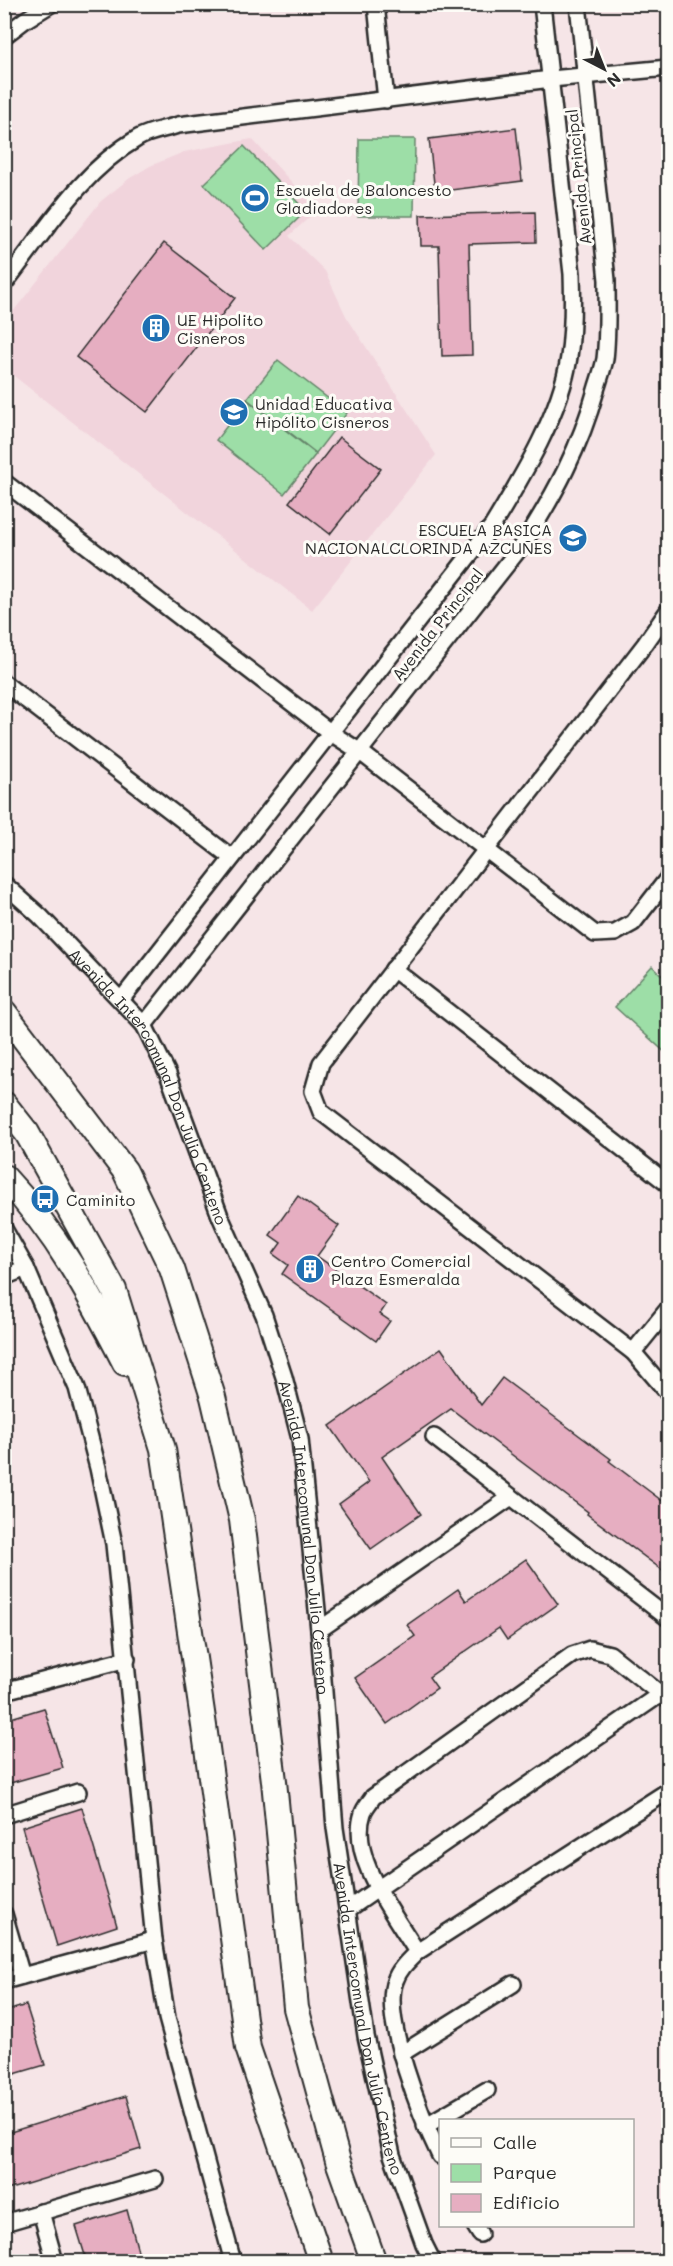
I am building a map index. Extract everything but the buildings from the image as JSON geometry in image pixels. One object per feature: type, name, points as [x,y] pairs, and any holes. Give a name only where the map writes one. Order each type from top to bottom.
[{"type":"main road","points":[[4,1012],[125,1171],[172,1269],[213,1397],[242,1520],[274,1781],[296,2008],[338,2161],[375,2262]]},
{"type":"main road","points":[[4,1104],[27,1132],[114,1290],[163,1449],[248,2048],[321,2262]]},
{"type":"main road","points":[[4,1177],[56,1240],[87,1289],[157,1431]]},
{"type":"street","points":[[4,36],[51,4]]},
{"type":"street","points":[[376,4],[386,100]]},
{"type":"street","name":"Avenida Principal","points":[[121,1000],[493,525],[525,472],[555,405],[569,360],[573,314],[572,274],[542,4]]},
{"type":"street","name":"Avenida Principal","points":[[144,1025],[523,544],[574,457],[591,411],[604,360],[608,317],[607,280],[578,4]]},
{"type":"street","points":[[6,280],[78,188],[106,160],[140,136],[178,125],[551,79],[669,68]]},
{"type":"street","points":[[4,482],[331,733],[359,751],[595,934],[615,933],[633,923],[669,878]]},
{"type":"street","points":[[669,611],[321,1063],[313,1091],[321,1112],[633,1352],[669,1393]]},
{"type":"street","points":[[4,683],[232,858]]},
{"type":"street","name":"Avenida Intercomunal Don Julio Centeno","points":[[4,884],[39,916],[144,1025],[168,1074],[220,1216],[264,1315],[284,1377],[300,1440],[336,1828],[366,2036],[393,2154],[424,2244],[433,2262]]},
{"type":"street","points":[[393,969],[669,1184]]},
{"type":"street","points":[[4,1229],[26,1268],[77,1388],[98,1468],[114,1544],[154,1941],[167,2018],[233,2262]]},
{"type":"street","points":[[4,1277],[26,1268]]},
{"type":"street","points":[[633,1352],[669,1309]]},
{"type":"street","points":[[434,1437],[669,1618]]},
{"type":"street","points":[[319,1630],[511,1497]]},
{"type":"street","points":[[347,1910],[379,1889],[665,1696],[610,1654],[590,1649],[572,1655],[373,1797],[363,1812],[360,1840],[365,1863],[379,1889],[417,1952]]},
{"type":"street","points":[[4,1691],[127,1659]]},
{"type":"street","points":[[439,2152],[425,2126],[401,2055],[392,2001],[394,1983],[401,1968],[417,1952],[669,1791]]},
{"type":"street","points":[[4,1815],[78,1792]]},
{"type":"street","points":[[4,1914],[22,1977]]},
{"type":"street","points":[[4,1981],[154,1941]]},
{"type":"street","points":[[401,2055],[513,1984]]},
{"type":"street","points":[[425,2126],[487,2090]]},
{"type":"street","points":[[4,2223],[155,2179]]},
{"type":"street","points":[[41,2212],[55,2262]]},
{"type":"shaded area","name":"Unidad Educativa Hipólito Cisneros","points":[[252,139],[317,210],[289,236],[325,271],[346,316],[436,455],[312,610],[5,369],[4,323],[101,201],[130,178],[150,166],[184,152]]},
{"type":"green space","points":[[359,139],[415,139],[414,216],[358,216]]},
{"type":"green space","name":"Escuela de Baloncesto Gladiadores","points":[[244,146],[306,211],[266,250],[204,184]]},
{"type":"green space","points":[[278,360],[347,413],[316,453],[247,399]]},
{"type":"green space","points":[[247,400],[316,454],[284,494],[216,440]]},
{"type":"green space","points":[[652,966],[668,981],[668,1055],[615,1007]]},
{"type":"place","name":"Escuela de Baloncesto Gladiadores","points":[[255,198]]},
{"type":"place","name":"UE Hipolito Cisneros","points":[[156,328]]},
{"type":"place","name":"Unidad Educativa Hipólito Cisneros","points":[[234,412]]},
{"type":"place","name":"ESCUELA BASICA NACIONALCLORINDA AZCUÑES","points":[[573,538]]},
{"type":"place","name":"Caminito","points":[[45,1199]]},
{"type":"place","name":"Centro Comercial Plaza Esmeralda","points":[[310,1269]]}]
